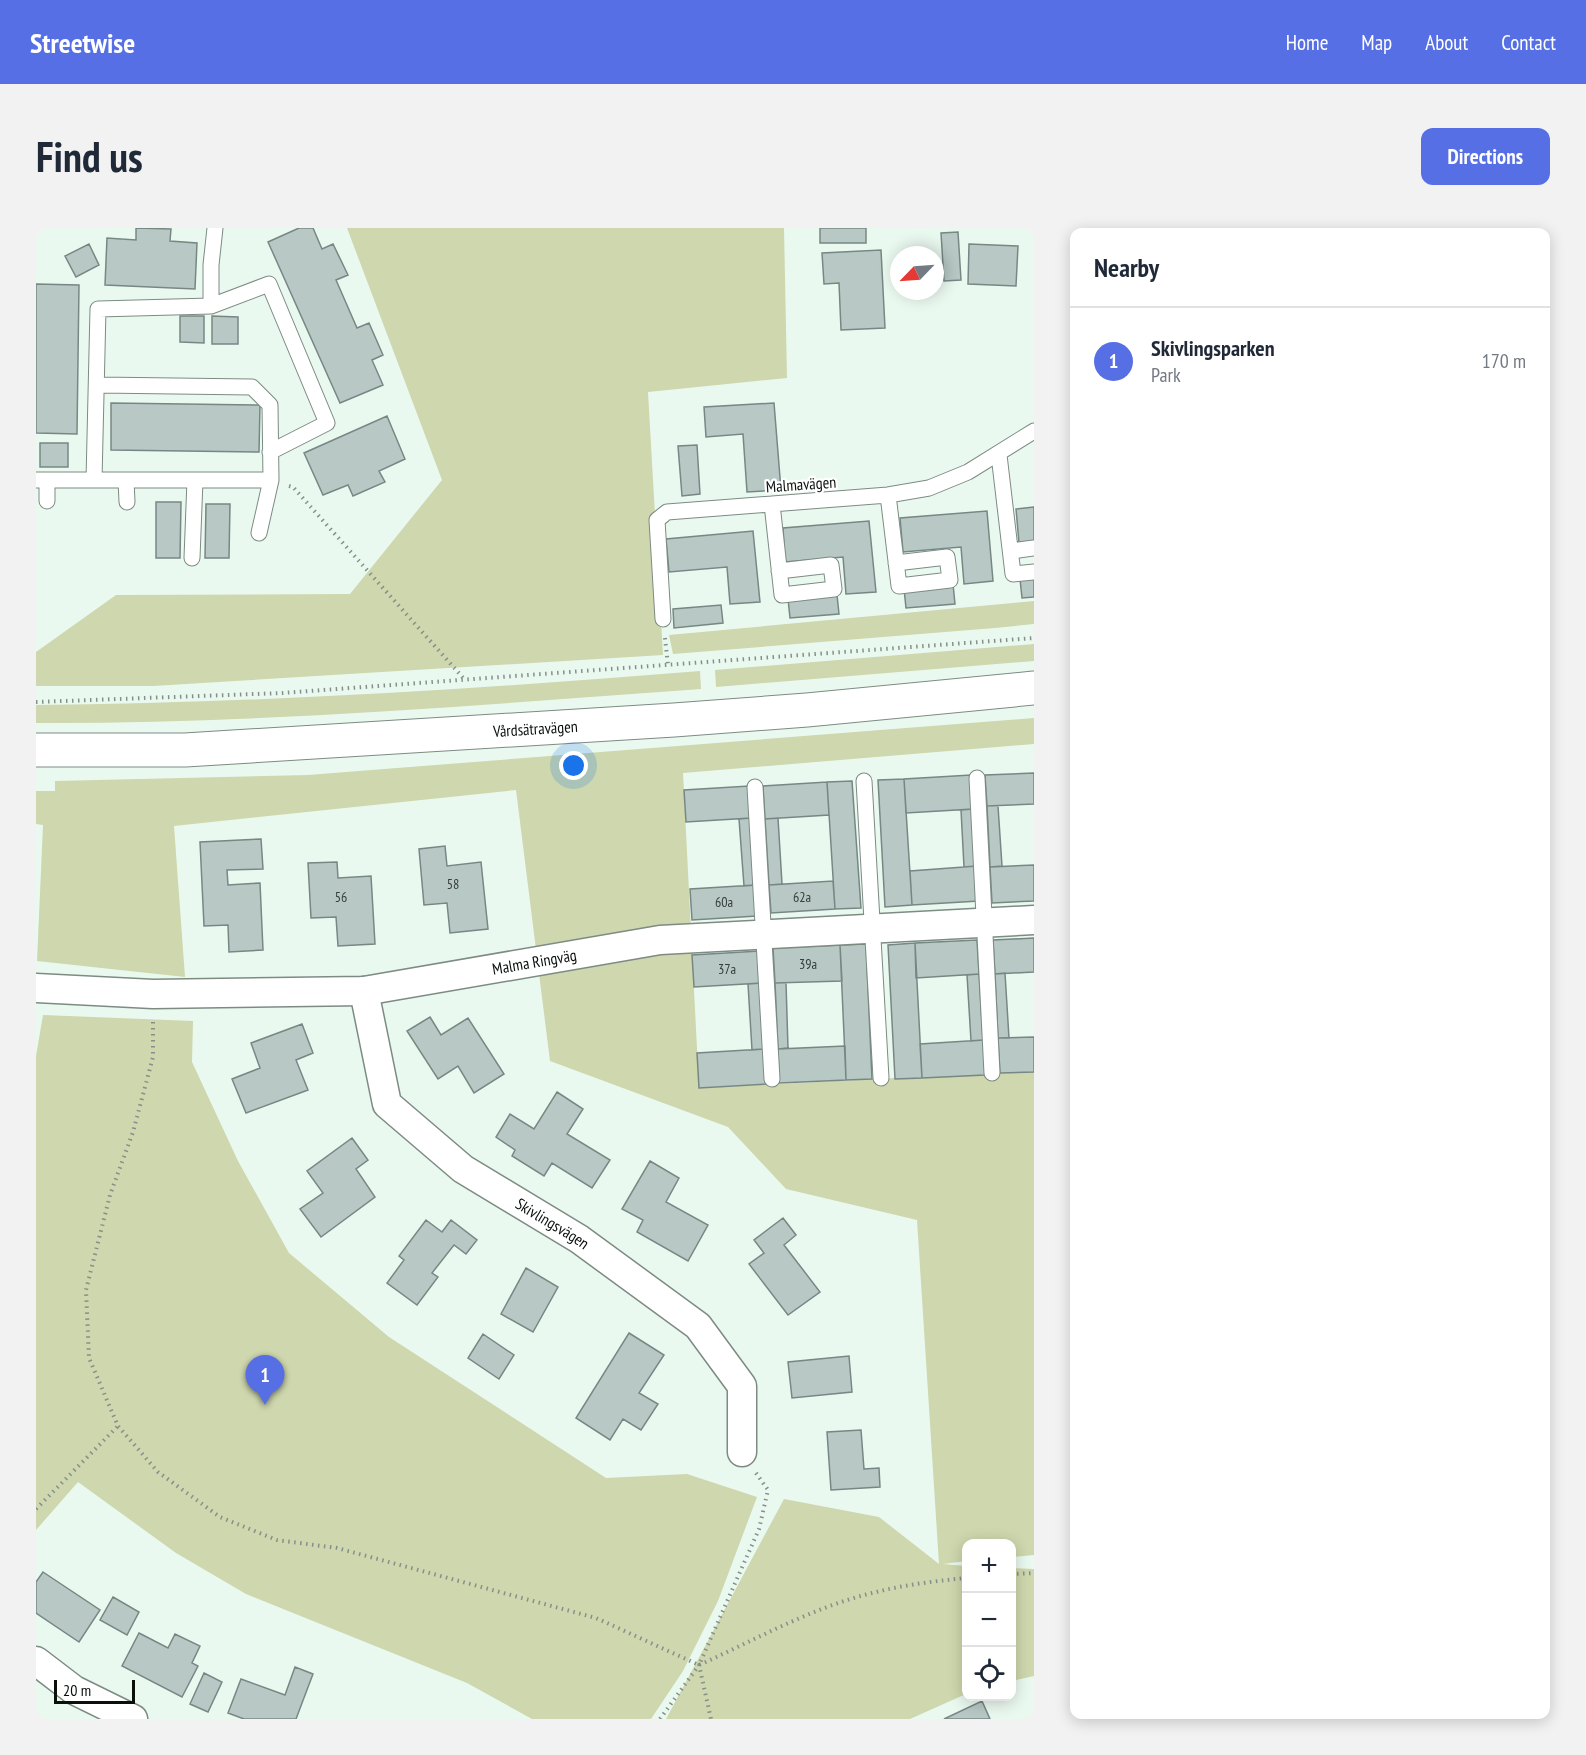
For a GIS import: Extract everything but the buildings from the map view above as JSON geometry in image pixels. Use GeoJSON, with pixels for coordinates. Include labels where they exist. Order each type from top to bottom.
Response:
{"type":"FeatureCollection","features":[{"type":"Feature","properties":{"kind":"main road","name":"Vårdsätravägen"},"geometry":{"type":"LineString","coordinates":[[36,750],[185,750],[543,728],[807,710],[1034,688]]}},
{"type":"Feature","properties":{"kind":"street","name":"Malma Ringväg"},"geometry":{"type":"LineString","coordinates":[[36,988],[153,994],[364,991],[660,940],[1034,920]]}},
{"type":"Feature","properties":{"kind":"street","name":"Skivlingsvägen"},"geometry":{"type":"LineString","coordinates":[[364,991],[387,1104],[463,1169],[579,1239],[698,1326],[742,1386],[742,1452]]}},
{"type":"Feature","properties":{"kind":"street"},"geometry":{"type":"LineString","coordinates":[[36,1661],[74,1690],[134,1719]]}},
{"type":"Feature","properties":{"kind":"lane"},"geometry":{"type":"LineString","coordinates":[[211,306],[211,265],[215,228]]}},
{"type":"Feature","properties":{"kind":"lane"},"geometry":{"type":"LineString","coordinates":[[94,480],[98,309],[211,306],[269,284],[327,423],[270,452]]}},
{"type":"Feature","properties":{"kind":"lane"},"geometry":{"type":"LineString","coordinates":[[98,385],[252,387],[270,405],[271,480],[259,533]]}},
{"type":"Feature","properties":{"kind":"lane","name":"Malmavägen"},"geometry":{"type":"LineString","coordinates":[[663,619],[657,520],[667,512],[888,495],[929,488],[968,472],[999,455],[1034,431]]}},
{"type":"Feature","properties":{"kind":"lane"},"geometry":{"type":"LineString","coordinates":[[999,455],[1014,574],[1034,572]]}},
{"type":"Feature","properties":{"kind":"lane"},"geometry":{"type":"LineString","coordinates":[[47,501],[41,480],[271,480]]}},
{"type":"Feature","properties":{"kind":"lane"},"geometry":{"type":"LineString","coordinates":[[126,480],[127,502]]}},
{"type":"Feature","properties":{"kind":"lane"},"geometry":{"type":"LineString","coordinates":[[192,558],[195,480]]}},
{"type":"Feature","properties":{"kind":"lane"},"geometry":{"type":"LineString","coordinates":[[888,495],[896,563]]}},
{"type":"Feature","properties":{"kind":"lane"},"geometry":{"type":"LineString","coordinates":[[772,504],[779,571]]}},
{"type":"Feature","properties":{"kind":"lane"},"geometry":{"type":"LineString","coordinates":[[1011,551],[1034,548]]}},
{"type":"Feature","properties":{"kind":"lane"},"geometry":{"type":"LineString","coordinates":[[977,778],[992,1073]]}},
{"type":"Feature","properties":{"kind":"lane"},"geometry":{"type":"LineString","coordinates":[[864,781],[881,1078]]}},
{"type":"Feature","properties":{"kind":"lane"},"geometry":{"type":"LineString","coordinates":[[755,787],[765,933],[771,1079]]}},
{"type":"Feature","properties":{"kind":"path"},"geometry":{"type":"LineString","coordinates":[[271,480],[293,487],[465,681]]}},
{"type":"Feature","properties":{"kind":"path"},"geometry":{"type":"LineString","coordinates":[[663,619],[668,665]]}},
{"type":"Feature","properties":{"kind":"path"},"geometry":{"type":"LineString","coordinates":[[36,702],[282,693],[1034,638]]}},
{"type":"Feature","properties":{"kind":"path"},"geometry":{"type":"LineString","coordinates":[[153,994],[153,1057],[133,1132],[110,1195],[86,1290],[89,1358],[118,1426],[158,1472],[220,1517],[278,1540],[337,1548],[596,1618],[699,1665],[820,1610],[861,1596],[932,1581],[962,1578]]}},
{"type":"Feature","properties":{"kind":"path"},"geometry":{"type":"LineString","coordinates":[[36,1509],[118,1426]]}},
{"type":"Feature","properties":{"kind":"path"},"geometry":{"type":"LineString","coordinates":[[660,1719],[699,1665],[759,1529],[768,1490],[742,1452]]}},
{"type":"Feature","properties":{"kind":"path"},"geometry":{"type":"LineString","coordinates":[[1016,1574],[1034,1573]]}},
{"type":"Feature","properties":{"kind":"path"},"geometry":{"type":"LineString","coordinates":[[699,1665],[711,1719]]}},
{"type":"Feature","properties":{"kind":"green space"},"geometry":{"type":"Polygon","coordinates":[[[347,228],[784,228],[787,378],[648,392],[663,655],[153,686],[36,686],[36,652],[116,595],[350,594],[442,480],[347,228]]]}},
{"type":"Feature","properties":{"kind":"green space"},"geometry":{"type":"Polygon","coordinates":[[[1034,601],[1034,624],[995,628],[673,654],[669,635],[1034,601]]]}},
{"type":"Feature","properties":{"kind":"green space"},"geometry":{"type":"Polygon","coordinates":[[[1034,644],[1034,661],[716,687],[715,670],[1034,644]]]}},
{"type":"Feature","properties":{"kind":"green space"},"geometry":{"type":"Polygon","coordinates":[[[700,671],[701,689],[285,717],[36,723],[36,705],[368,694],[700,671]]]}},
{"type":"Feature","properties":{"kind":"green space"},"geometry":{"type":"Polygon","coordinates":[[[1034,718],[1034,744],[683,773],[699,1088],[1034,1071],[1034,1555],[1016,1557],[1016,1539],[962,1539],[962,1562],[943,1564],[962,1566],[962,1696],[910,1719],[666,1719],[784,1499],[879,1517],[939,1564],[917,1220],[786,1189],[728,1127],[550,1061],[516,790],[174,826],[185,977],[37,961],[43,825],[36,824],[36,791],[55,791],[55,781],[308,775],[1034,718]]]}},
{"type":"Feature","properties":{"kind":"green space"},"geometry":{"type":"Polygon","coordinates":[[[43,1015],[193,1021],[192,1062],[238,1161],[289,1253],[389,1337],[606,1478],[687,1474],[757,1497],[718,1601],[683,1671],[651,1719],[532,1719],[467,1683],[246,1594],[176,1553],[78,1482],[36,1530],[36,1056],[43,1015]]]}},
{"type":"Feature","properties":{"kind":"green space"},"geometry":{"type":"Polygon","coordinates":[[[1016,1568],[1034,1569],[1034,1676],[1016,1680],[1016,1568]]]}},
{"type":"Feature","properties":{"kind":"place","name":"Skivlingsparken"},"geometry":{"type":"Point","coordinates":[265,1405]}}]}
